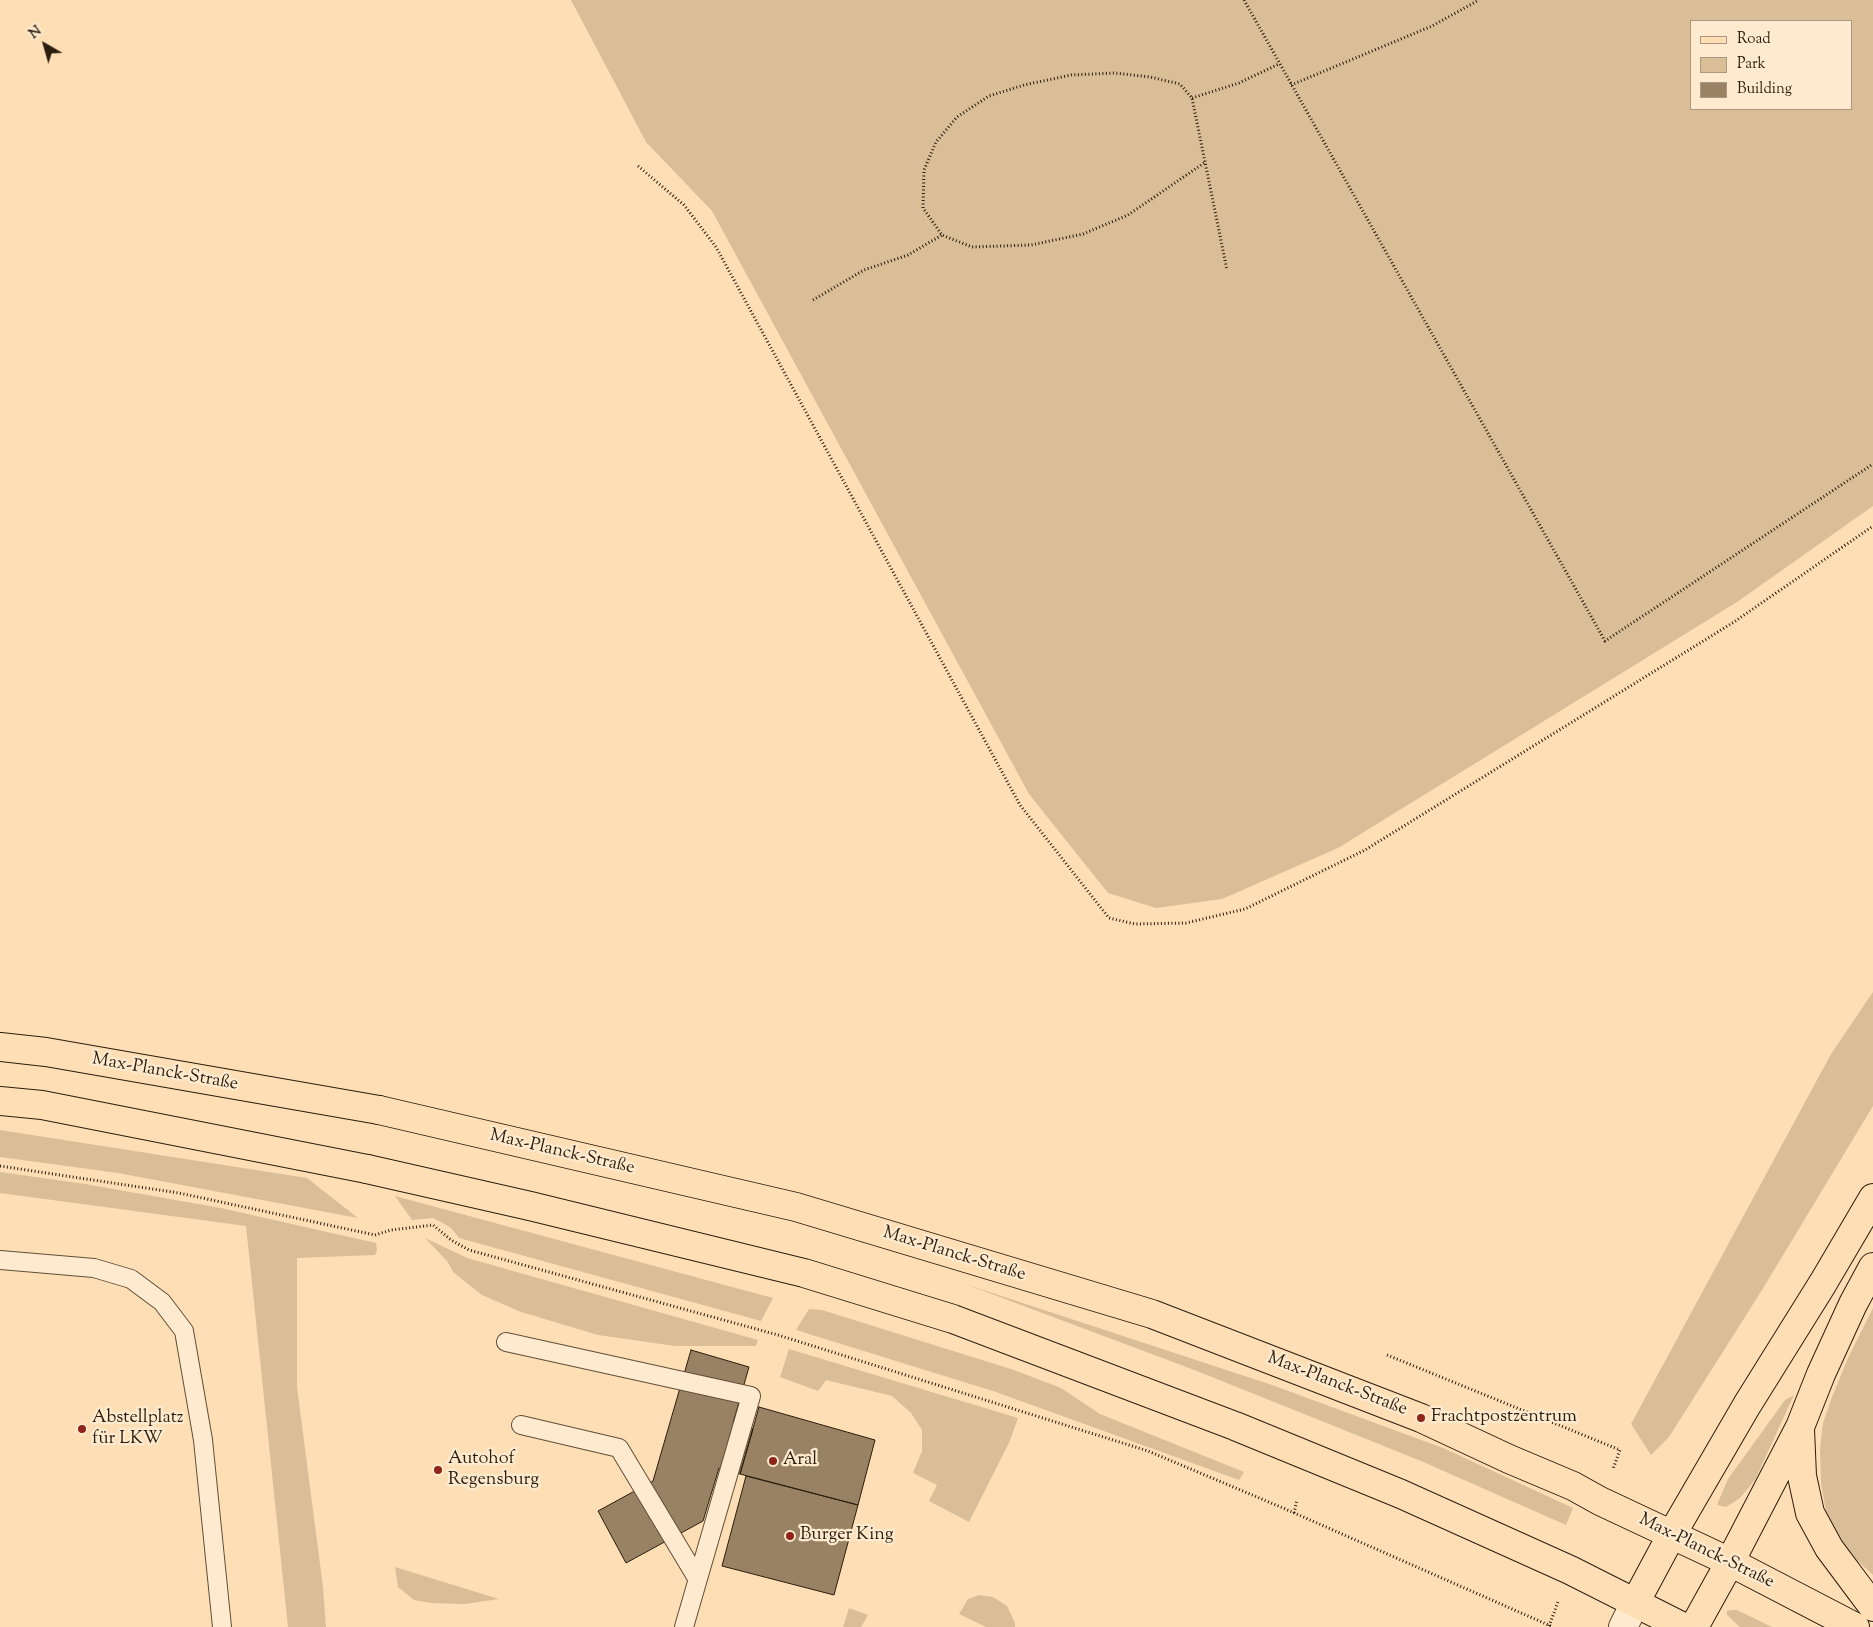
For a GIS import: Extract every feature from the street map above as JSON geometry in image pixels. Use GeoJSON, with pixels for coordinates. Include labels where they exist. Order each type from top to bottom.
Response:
{"type":"FeatureCollection","features":[{"type":"Feature","properties":{"kind":"main road","name":"Max-Planck-Straße"},"geometry":{"type":"LineString","coordinates":[[0,1047],[56,1054],[379,1110],[796,1207],[1152,1314],[1421,1418],[1573,1486],[1730,1562],[1855,1627]]}},
{"type":"Feature","properties":{"kind":"main road"},"geometry":{"type":"LineString","coordinates":[[0,1101],[42,1105],[367,1168],[804,1273],[953,1319],[1226,1423],[1401,1494],[1570,1570],[1683,1627]]}},
{"type":"Feature","properties":{"kind":"main road"},"geometry":{"type":"LineString","coordinates":[[1635,1603],[1672,1534],[1747,1405],[1873,1198]]}},
{"type":"Feature","properties":{"kind":"main road"},"geometry":{"type":"LineString","coordinates":[[1694,1627],[1800,1428],[1821,1374],[1849,1312],[1873,1267]]}},
{"type":"Feature","properties":{"kind":"main road"},"geometry":{"type":"LineString","coordinates":[[1800,1428],[1802,1476],[1810,1512],[1829,1548],[1873,1607]]}},
{"type":"Feature","properties":{"kind":"street"},"geometry":{"type":"LineString","coordinates":[[1623,1627],[1635,1603]]}},
{"type":"Feature","properties":{"kind":"lane"},"geometry":{"type":"LineString","coordinates":[[0,1260],[94,1268],[131,1279],[162,1302],[184,1331],[203,1440],[222,1627]]}},
{"type":"Feature","properties":{"kind":"lane"},"geometry":{"type":"LineString","coordinates":[[506,1342],[751,1396],[684,1627]]}},
{"type":"Feature","properties":{"kind":"lane"},"geometry":{"type":"LineString","coordinates":[[521,1425],[619,1448],[698,1578]]}},
{"type":"Feature","properties":{"kind":"path"},"geometry":{"type":"LineString","coordinates":[[1244,0],[1604,641],[1873,464]]}},
{"type":"Feature","properties":{"kind":"path"},"geometry":{"type":"LineString","coordinates":[[1291,86],[1432,26],[1479,0]]}},
{"type":"Feature","properties":{"kind":"path"},"geometry":{"type":"LineString","coordinates":[[1192,98],[1239,83],[1279,64]]}},
{"type":"Feature","properties":{"kind":"path"},"geometry":{"type":"LineString","coordinates":[[1204,163],[1128,215],[1083,234],[1031,245],[972,247],[942,235],[923,208],[924,170],[936,142],[957,117],[988,96],[1024,85],[1071,75],[1114,72],[1150,77],[1180,84],[1192,98],[1227,270]]}},
{"type":"Feature","properties":{"kind":"path"},"geometry":{"type":"LineString","coordinates":[[638,166],[684,205],[716,248],[1020,805],[1109,918],[1135,924],[1186,923],[1245,909],[1365,850],[1734,622],[1873,526]]}},
{"type":"Feature","properties":{"kind":"path"},"geometry":{"type":"LineString","coordinates":[[813,300],[864,270],[908,255],[942,235]]}},
{"type":"Feature","properties":{"kind":"path"},"geometry":{"type":"LineString","coordinates":[[0,1166],[179,1193],[375,1235],[391,1230],[433,1225],[450,1240],[470,1250],[778,1335],[1148,1451],[1294,1512],[1553,1627]]}},
{"type":"Feature","properties":{"kind":"path"},"geometry":{"type":"LineString","coordinates":[[1437,1382],[1438,1376]]}},
{"type":"Feature","properties":{"kind":"path"},"geometry":{"type":"LineString","coordinates":[[1294,1512],[1298,1500]]}},
{"type":"Feature","properties":{"kind":"green space"},"geometry":{"type":"Polygon","coordinates":[[[571,0],[1873,0],[1873,506],[1737,602],[1338,848],[1222,899],[1156,908],[1108,893],[1029,794],[712,211],[646,142],[571,0]]]}},
{"type":"Feature","properties":{"kind":"green space"},"geometry":{"type":"Polygon","coordinates":[[[1873,992],[1873,1106],[1762,1290],[1669,1437],[1651,1455],[1631,1424],[1831,1054],[1873,992]]]}},
{"type":"Feature","properties":{"kind":"green space"},"geometry":{"type":"Polygon","coordinates":[[[0,1130],[307,1178],[358,1218],[118,1173],[0,1157],[0,1130]]]}},
{"type":"Feature","properties":{"kind":"green space"},"geometry":{"type":"Polygon","coordinates":[[[0,1172],[85,1184],[221,1208],[376,1243],[377,1250],[375,1255],[297,1258],[297,1387],[323,1587],[326,1627],[288,1627],[246,1226],[0,1193],[0,1172]]]}},
{"type":"Feature","properties":{"kind":"green space"},"geometry":{"type":"Polygon","coordinates":[[[395,1196],[773,1298],[761,1321],[459,1238],[451,1228],[433,1218],[412,1220],[395,1196]]]}},
{"type":"Feature","properties":{"kind":"green space"},"geometry":{"type":"Polygon","coordinates":[[[425,1238],[467,1258],[758,1340],[756,1346],[675,1346],[598,1335],[521,1312],[482,1295],[454,1273],[447,1261],[425,1238]]]}},
{"type":"Feature","properties":{"kind":"green space"},"geometry":{"type":"Polygon","coordinates":[[[965,1284],[1272,1385],[1443,1448],[1573,1508],[1566,1525],[1421,1461],[1197,1371],[965,1284]]]}},
{"type":"Feature","properties":{"kind":"green space"},"geometry":{"type":"Polygon","coordinates":[[[1873,1308],[1873,1575],[1851,1555],[1836,1535],[1826,1512],[1821,1483],[1820,1449],[1823,1423],[1832,1397],[1848,1358],[1873,1308]]]}},
{"type":"Feature","properties":{"kind":"green space"},"geometry":{"type":"Polygon","coordinates":[[[809,1309],[822,1310],[1014,1370],[1061,1388],[1100,1414],[1244,1472],[1239,1480],[996,1392],[796,1330],[809,1309]]]}},
{"type":"Feature","properties":{"kind":"green space"},"geometry":{"type":"Polygon","coordinates":[[[789,1349],[1018,1418],[1009,1443],[969,1522],[929,1501],[937,1485],[913,1473],[922,1451],[922,1430],[911,1413],[892,1396],[826,1380],[818,1391],[780,1377],[789,1349]]]}},
{"type":"Feature","properties":{"kind":"green space"},"geometry":{"type":"Polygon","coordinates":[[[1794,1395],[1755,1480],[1740,1498],[1726,1507],[1717,1505],[1728,1479],[1785,1400],[1794,1395]]]}},
{"type":"Feature","properties":{"kind":"green space"},"geometry":{"type":"Polygon","coordinates":[[[395,1567],[499,1599],[465,1604],[431,1603],[414,1600],[398,1587],[395,1567]]]}},
{"type":"Feature","properties":{"kind":"green space"},"geometry":{"type":"Polygon","coordinates":[[[979,1595],[993,1597],[1007,1606],[1015,1627],[986,1627],[959,1614],[968,1599],[979,1595]]]}},
{"type":"Feature","properties":{"kind":"green space"},"geometry":{"type":"Polygon","coordinates":[[[849,1608],[868,1615],[861,1627],[843,1627],[849,1608]]]}},
{"type":"Feature","properties":{"kind":"green space"},"geometry":{"type":"Polygon","coordinates":[[[1737,1610],[1772,1627],[1740,1627],[1727,1615],[1727,1611],[1737,1610]]]}},
{"type":"Feature","properties":{"kind":"building"},"geometry":{"type":"Polygon","coordinates":[[[691,1350],[749,1367],[733,1423],[753,1429],[740,1474],[719,1468],[703,1521],[626,1563],[598,1511],[653,1481],[691,1350]]]}},
{"type":"Feature","properties":{"kind":"building"},"geometry":{"type":"Polygon","coordinates":[[[759,1407],[875,1440],[858,1505],[740,1474],[759,1407]]]}},
{"type":"Feature","properties":{"kind":"building","name":"Burger King"},"geometry":{"type":"Polygon","coordinates":[[[746,1476],[858,1505],[834,1595],[722,1566],[746,1476]]]}},
{"type":"Feature","properties":{"kind":"place","name":"Frachtpostzentrum"},"geometry":{"type":"Point","coordinates":[1421,1418]}},
{"type":"Feature","properties":{"kind":"place","name":"Abstellplatz für LKW"},"geometry":{"type":"Point","coordinates":[82,1429]}},
{"type":"Feature","properties":{"kind":"place","name":"Aral"},"geometry":{"type":"Point","coordinates":[773,1461]}},
{"type":"Feature","properties":{"kind":"place","name":"Autohof Regensburg"},"geometry":{"type":"Point","coordinates":[438,1470]}},
{"type":"Feature","properties":{"kind":"place","name":"Burger King"},"geometry":{"type":"Point","coordinates":[790,1536]}}]}
